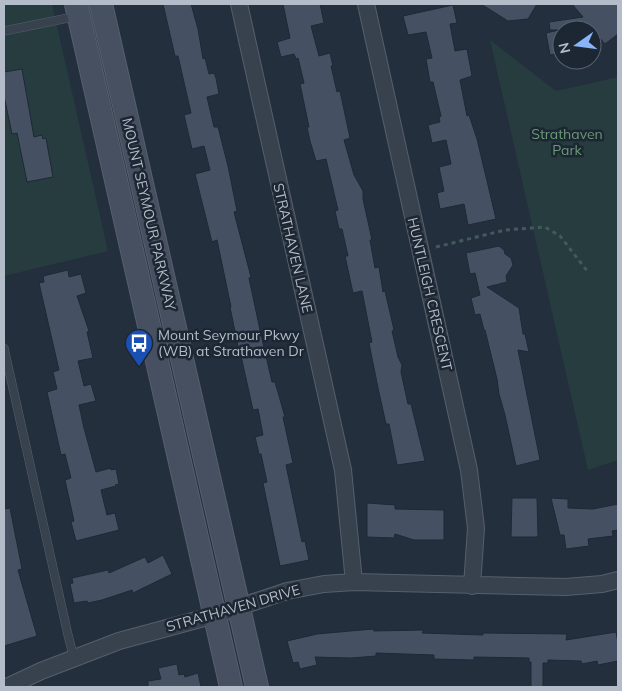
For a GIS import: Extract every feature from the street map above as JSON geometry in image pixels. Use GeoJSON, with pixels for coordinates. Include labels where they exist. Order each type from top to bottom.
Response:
{"type":"FeatureCollection","features":[{"type":"Feature","properties":{"kind":"main road","name":"MOUNT SEYMOUR PARKWAY"},"geometry":{"type":"LineString","coordinates":[[90,10],[257,687]]}},
{"type":"Feature","properties":{"kind":"main road","name":"MOUNT SEYMOUR PARKWAY"},"geometry":{"type":"LineString","coordinates":[[90,10],[231,687]]}},
{"type":"Feature","properties":{"kind":"street","name":"STRATHAVEN LANE"},"geometry":{"type":"LineString","coordinates":[[238,4],[343,470],[354,582]]}},
{"type":"Feature","properties":{"kind":"street","name":"HUNTLEIGH CRESCENT"},"geometry":{"type":"LineString","coordinates":[[366,4],[470,470],[476,528],[472,586]]}},
{"type":"Feature","properties":{"kind":"street","name":"STRATHAVEN DRIVE"},"geometry":{"type":"LineString","coordinates":[[8,687],[74,658],[119,641],[215,615],[287,590],[324,584],[354,582],[566,587],[602,584],[618,580]]}},
{"type":"Feature","properties":{"kind":"lane"},"geometry":{"type":"LineString","coordinates":[[4,31],[90,10]]}},
{"type":"Feature","properties":{"kind":"lane"},"geometry":{"type":"LineString","coordinates":[[4,348],[74,658]]}},
{"type":"Feature","properties":{"kind":"path"},"geometry":{"type":"LineString","coordinates":[[421,250],[505,230],[545,226],[560,236],[588,272]]}},
{"type":"Feature","properties":{"kind":"green space"},"geometry":{"type":"Polygon","coordinates":[[[4,4],[52,4],[108,251],[4,276],[4,4]]]}},
{"type":"Feature","properties":{"kind":"green space","name":"Strathaven Park"},"geometry":{"type":"Polygon","coordinates":[[[490,40],[556,91],[618,77],[618,460],[588,470],[490,40]]]}},
{"type":"Feature","properties":{"kind":"building"},"geometry":{"type":"Polygon","coordinates":[[[163,4],[191,4],[198,29],[203,59],[205,58],[209,74],[214,73],[216,78],[219,94],[207,97],[214,127],[218,127],[228,166],[237,211],[234,212],[251,277],[249,278],[272,382],[275,382],[285,417],[283,417],[293,463],[286,465],[302,542],[305,541],[309,560],[280,566],[263,483],[267,482],[255,437],[263,435],[258,409],[253,410],[240,356],[217,240],[212,242],[195,174],[210,170],[204,146],[192,149],[184,115],[191,113],[178,56],[175,56],[163,4]]]}},
{"type":"Feature","properties":{"kind":"building"},"geometry":{"type":"Polygon","coordinates":[[[283,4],[320,4],[324,23],[311,26],[319,56],[330,53],[337,92],[340,91],[350,138],[344,140],[354,175],[363,191],[375,268],[379,267],[383,292],[385,291],[394,330],[392,331],[398,357],[402,365],[401,372],[408,404],[411,404],[425,461],[397,465],[389,424],[386,424],[378,388],[369,343],[372,342],[362,291],[353,293],[345,256],[348,256],[342,229],[339,229],[335,211],[338,210],[326,159],[316,161],[310,141],[300,84],[304,83],[298,58],[296,59],[294,54],[281,57],[277,42],[290,38],[283,4]]]}},
{"type":"Feature","properties":{"kind":"building"},"geometry":{"type":"Polygon","coordinates":[[[481,4],[537,4],[528,19],[508,21],[481,4]]]}},
{"type":"Feature","properties":{"kind":"building"},"geometry":{"type":"Polygon","coordinates":[[[572,4],[618,4],[618,34],[605,44],[602,40],[602,20],[563,20],[583,17],[572,4]]]}},
{"type":"Feature","properties":{"kind":"building"},"geometry":{"type":"Polygon","coordinates":[[[453,5],[457,23],[450,24],[455,51],[467,49],[472,76],[460,80],[467,116],[469,115],[477,139],[496,219],[468,225],[464,204],[440,209],[437,193],[444,191],[439,167],[451,164],[446,140],[432,143],[428,125],[440,122],[439,117],[441,116],[433,82],[430,82],[426,59],[432,58],[426,32],[408,35],[403,16],[453,5]]]}},
{"type":"Feature","properties":{"kind":"building"},"geometry":{"type":"Polygon","coordinates":[[[549,22],[552,22],[552,30],[550,30],[549,22]]]}},
{"type":"Feature","properties":{"kind":"building"},"geometry":{"type":"Polygon","coordinates":[[[552,32],[552,55],[550,55],[546,33],[552,32]]]}},
{"type":"Feature","properties":{"kind":"building"},"geometry":{"type":"Polygon","coordinates":[[[22,69],[34,137],[42,135],[43,139],[46,138],[53,177],[27,182],[17,133],[12,134],[4,96],[4,72],[22,69]]]}},
{"type":"Feature","properties":{"kind":"building"},"geometry":{"type":"Polygon","coordinates":[[[499,246],[511,258],[513,265],[506,276],[507,282],[487,287],[519,308],[523,334],[525,334],[529,352],[518,350],[540,460],[516,466],[485,330],[480,314],[475,315],[471,298],[480,295],[475,273],[470,274],[466,253],[499,246]]]}},
{"type":"Feature","properties":{"kind":"building"},"geometry":{"type":"Polygon","coordinates":[[[68,270],[69,277],[81,274],[86,293],[77,296],[89,331],[87,332],[93,358],[78,361],[84,386],[91,384],[96,401],[79,405],[84,428],[96,472],[111,468],[111,470],[116,469],[119,484],[101,490],[107,515],[115,513],[119,530],[76,541],[71,522],[74,521],[65,480],[71,478],[65,454],[61,455],[47,392],[57,389],[53,372],[59,370],[39,283],[44,282],[43,276],[68,270]]]}},
{"type":"Feature","properties":{"kind":"building"},"geometry":{"type":"Polygon","coordinates":[[[512,498],[537,498],[538,537],[511,537],[512,498]]]}},
{"type":"Feature","properties":{"kind":"building"},"geometry":{"type":"Polygon","coordinates":[[[551,498],[568,499],[568,508],[593,509],[618,504],[618,530],[612,531],[613,536],[588,539],[589,546],[566,549],[564,535],[560,535],[551,498]]]}},
{"type":"Feature","properties":{"kind":"building"},"geometry":{"type":"Polygon","coordinates":[[[367,503],[395,505],[395,509],[444,510],[444,540],[414,540],[395,534],[394,538],[367,537],[367,503]]]}},
{"type":"Feature","properties":{"kind":"building"},"geometry":{"type":"Polygon","coordinates":[[[10,508],[22,569],[18,570],[37,636],[4,646],[4,509],[10,508]]]}},
{"type":"Feature","properties":{"kind":"building"},"geometry":{"type":"Polygon","coordinates":[[[163,555],[172,574],[133,593],[132,590],[102,600],[74,603],[70,584],[73,583],[72,578],[108,570],[109,573],[145,557],[148,563],[163,555]]]}},
{"type":"Feature","properties":{"kind":"building"},"geometry":{"type":"Polygon","coordinates":[[[373,629],[374,631],[424,630],[422,633],[483,635],[483,633],[567,634],[566,640],[616,632],[618,661],[598,665],[597,661],[582,664],[581,661],[548,660],[548,663],[543,663],[543,687],[531,687],[531,662],[529,662],[529,658],[474,657],[474,660],[434,659],[434,655],[376,653],[376,656],[351,658],[315,657],[317,665],[300,669],[298,662],[293,663],[287,641],[317,634],[373,629]]]}},
{"type":"Feature","properties":{"kind":"building"},"geometry":{"type":"Polygon","coordinates":[[[177,664],[179,675],[184,674],[185,677],[198,673],[201,687],[148,687],[148,681],[161,679],[158,668],[177,664]]]}},
{"type":"Feature","properties":{"kind":"place","name":"Mount Seymour Pkwy (WB) at Strathaven Dr"},"geometry":{"type":"Point","coordinates":[139,367]}}]}
